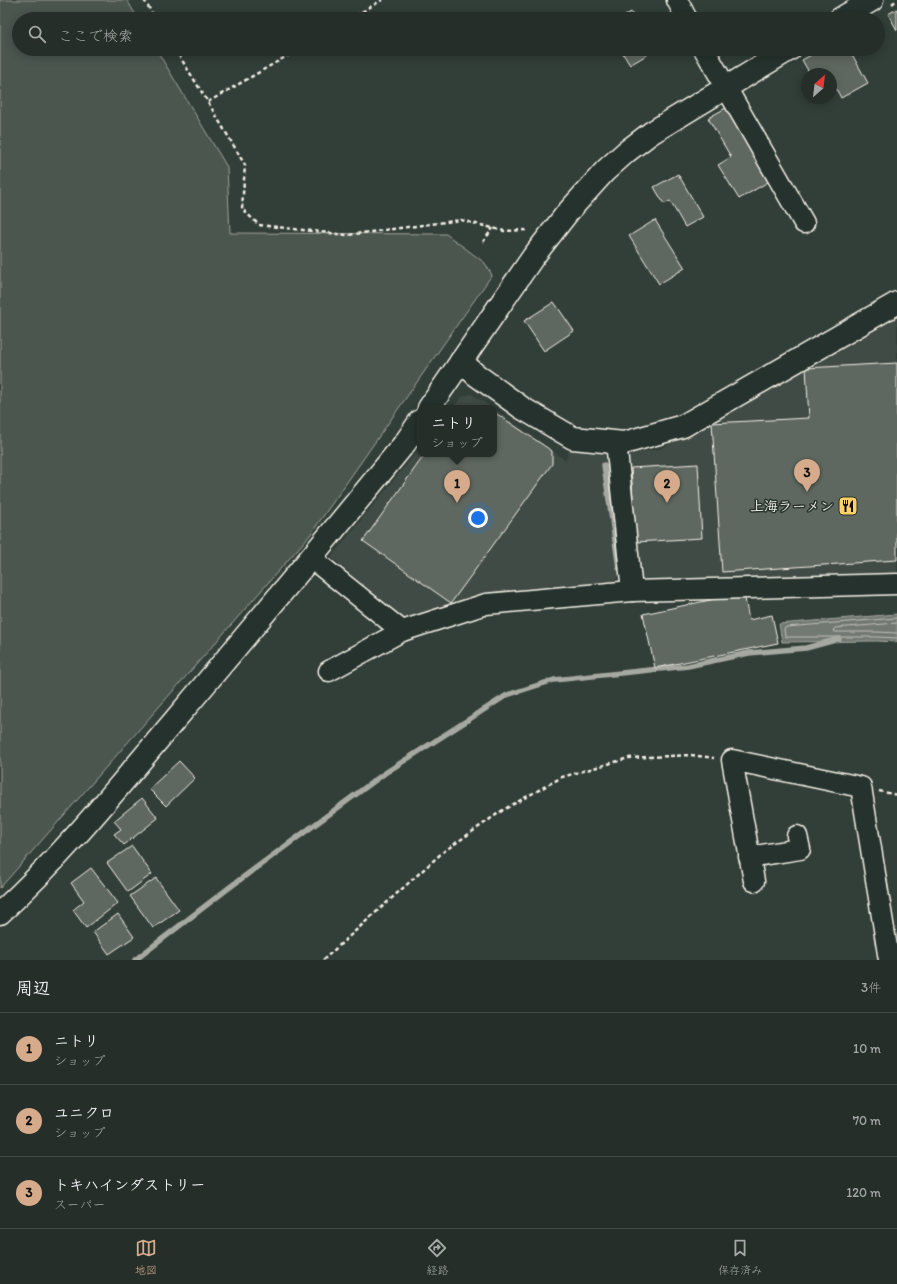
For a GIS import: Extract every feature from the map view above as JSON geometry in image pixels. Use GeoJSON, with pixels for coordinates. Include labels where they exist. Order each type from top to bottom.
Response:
{"type":"FeatureCollection","features":[{"type":"Feature","properties":{"kind":"street"},"geometry":{"type":"LineString","coordinates":[[677,0],[683,12]]}},
{"type":"Feature","properties":{"kind":"street"},"geometry":{"type":"LineString","coordinates":[[852,12],[872,0]]}},
{"type":"Feature","properties":{"kind":"street"},"geometry":{"type":"LineString","coordinates":[[708,56],[804,222]]}},
{"type":"Feature","properties":{"kind":"street"},"geometry":{"type":"LineString","coordinates":[[431,405],[528,263],[587,189],[626,152],[651,133],[778,56]]}},
{"type":"Feature","properties":{"kind":"street"},"geometry":{"type":"LineString","coordinates":[[461,360],[475,374],[522,408],[573,438],[624,442],[683,426],[897,303]]}},
{"type":"Feature","properties":{"kind":"street"},"geometry":{"type":"LineString","coordinates":[[0,913],[51,864],[97,813],[311,558],[405,443],[417,425]]}},
{"type":"Feature","properties":{"kind":"street"},"geometry":{"type":"LineString","coordinates":[[616,442],[632,591]]}},
{"type":"Feature","properties":{"kind":"street"},"geometry":{"type":"LineString","coordinates":[[311,558],[402,631]]}},
{"type":"Feature","properties":{"kind":"street"},"geometry":{"type":"LineString","coordinates":[[329,671],[402,631],[486,604],[632,591],[897,584]]}},
{"type":"Feature","properties":{"kind":"street"},"geometry":{"type":"LineString","coordinates":[[754,881],[732,760],[861,787],[889,960]]}},
{"type":"Feature","properties":{"kind":"street"},"geometry":{"type":"LineString","coordinates":[[749,857],[800,849],[797,836]]}},
{"type":"Feature","properties":{"kind":"path"},"geometry":{"type":"LineString","coordinates":[[144,0],[152,12]]}},
{"type":"Feature","properties":{"kind":"path"},"geometry":{"type":"LineString","coordinates":[[362,12],[382,0]]}},
{"type":"Feature","properties":{"kind":"path"},"geometry":{"type":"LineString","coordinates":[[179,56],[245,165],[242,209],[259,225],[347,235],[461,220],[504,231],[553,230]]}},
{"type":"Feature","properties":{"kind":"path"},"geometry":{"type":"LineString","coordinates":[[208,102],[287,56]]}},
{"type":"Feature","properties":{"kind":"path"},"geometry":{"type":"LineString","coordinates":[[483,242],[493,228]]}},
{"type":"Feature","properties":{"kind":"path"},"geometry":{"type":"LineString","coordinates":[[322,960],[443,852],[503,810],[562,777],[629,758],[691,755],[732,760]]}},
{"type":"Feature","properties":{"kind":"shaded area"},"geometry":{"type":"Polygon","coordinates":[[[0,0],[127,0],[134,12],[12,12],[12,56],[160,56],[227,167],[230,233],[446,234],[485,263],[492,275],[310,535],[0,888],[0,0]]]}},
{"type":"Feature","properties":{"kind":"shaded area"},"geometry":{"type":"Polygon","coordinates":[[[897,311],[897,577],[637,582],[626,454],[660,449],[897,311]]]}},
{"type":"Feature","properties":{"kind":"shaded area"},"geometry":{"type":"Polygon","coordinates":[[[471,394],[488,405],[455,405],[462,397],[471,394]]]}},
{"type":"Feature","properties":{"kind":"shaded area"},"geometry":{"type":"Polygon","coordinates":[[[497,411],[566,461],[569,449],[606,454],[624,569],[611,585],[516,591],[407,622],[331,557],[417,452],[417,457],[497,457],[497,411]]]}},
{"type":"Feature","properties":{"kind":"water"},"geometry":{"type":"Polygon","coordinates":[[[897,614],[897,642],[782,642],[779,624],[897,614]]]}},
{"type":"Feature","properties":{"kind":"building"},"geometry":{"type":"Polygon","coordinates":[[[897,9],[897,30],[888,14],[897,9]]]}},
{"type":"Feature","properties":{"kind":"building"},"geometry":{"type":"Polygon","coordinates":[[[624,56],[645,56],[630,65],[624,56]]]}},
{"type":"Feature","properties":{"kind":"building"},"geometry":{"type":"Polygon","coordinates":[[[809,56],[853,56],[868,83],[841,98],[837,90],[837,68],[807,68],[802,60],[809,56]]]}},
{"type":"Feature","properties":{"kind":"building"},"geometry":{"type":"Polygon","coordinates":[[[731,105],[775,178],[739,199],[718,165],[731,157],[708,118],[731,105]]]}},
{"type":"Feature","properties":{"kind":"building"},"geometry":{"type":"Polygon","coordinates":[[[678,174],[703,217],[685,227],[670,201],[664,204],[654,187],[678,174]]]}},
{"type":"Feature","properties":{"kind":"building"},"geometry":{"type":"Polygon","coordinates":[[[655,220],[685,268],[659,284],[629,236],[655,220]]]}},
{"type":"Feature","properties":{"kind":"building"},"geometry":{"type":"Polygon","coordinates":[[[554,302],[574,331],[544,351],[524,321],[554,302]]]}},
{"type":"Feature","properties":{"kind":"building"},"geometry":{"type":"Polygon","coordinates":[[[897,363],[897,560],[722,572],[712,423],[809,418],[806,368],[897,363]]]}},
{"type":"Feature","properties":{"kind":"building"},"geometry":{"type":"Polygon","coordinates":[[[497,414],[552,451],[552,464],[451,603],[363,541],[423,457],[497,457],[497,414]]]}},
{"type":"Feature","properties":{"kind":"building"},"geometry":{"type":"Polygon","coordinates":[[[698,464],[702,538],[636,542],[631,468],[698,464]]]}},
{"type":"Feature","properties":{"kind":"building"},"geometry":{"type":"Polygon","coordinates":[[[744,593],[749,620],[772,615],[778,643],[655,668],[643,614],[744,593]]]}},
{"type":"Feature","properties":{"kind":"building"},"geometry":{"type":"Polygon","coordinates":[[[179,761],[195,778],[166,806],[149,789],[179,761]]]}},
{"type":"Feature","properties":{"kind":"building"},"geometry":{"type":"Polygon","coordinates":[[[142,798],[158,818],[124,845],[114,834],[121,829],[114,821],[142,798]]]}},
{"type":"Feature","properties":{"kind":"building"},"geometry":{"type":"Polygon","coordinates":[[[132,846],[152,874],[128,892],[107,863],[132,846]]]}},
{"type":"Feature","properties":{"kind":"building"},"geometry":{"type":"Polygon","coordinates":[[[91,868],[118,903],[86,928],[73,910],[84,901],[71,883],[91,868]]]}},
{"type":"Feature","properties":{"kind":"building"},"geometry":{"type":"Polygon","coordinates":[[[156,878],[179,910],[153,928],[130,896],[156,878]]]}},
{"type":"Feature","properties":{"kind":"building"},"geometry":{"type":"Polygon","coordinates":[[[118,914],[134,937],[109,954],[93,932],[118,914]]]}},
{"type":"Feature","properties":{"kind":"waterway"},"geometry":{"type":"LineString","coordinates":[[604,465],[619,568]]}},
{"type":"Feature","properties":{"kind":"waterway"},"geometry":{"type":"LineString","coordinates":[[135,960],[230,887],[385,773],[507,695],[554,680],[688,666],[749,653],[806,648],[839,639]]}},
{"type":"Feature","properties":{"kind":"place","name":"トキハインダストリー"},"geometry":{"type":"Point","coordinates":[807,492]}},
{"type":"Feature","properties":{"kind":"place","name":"ニトリ"},"geometry":{"type":"Point","coordinates":[457,503]}},
{"type":"Feature","properties":{"kind":"place","name":"ユニクロ"},"geometry":{"type":"Point","coordinates":[667,503]}},
{"type":"Feature","properties":{"kind":"place","name":"上海ラーメン"},"geometry":{"type":"Point","coordinates":[848,506]}}]}
